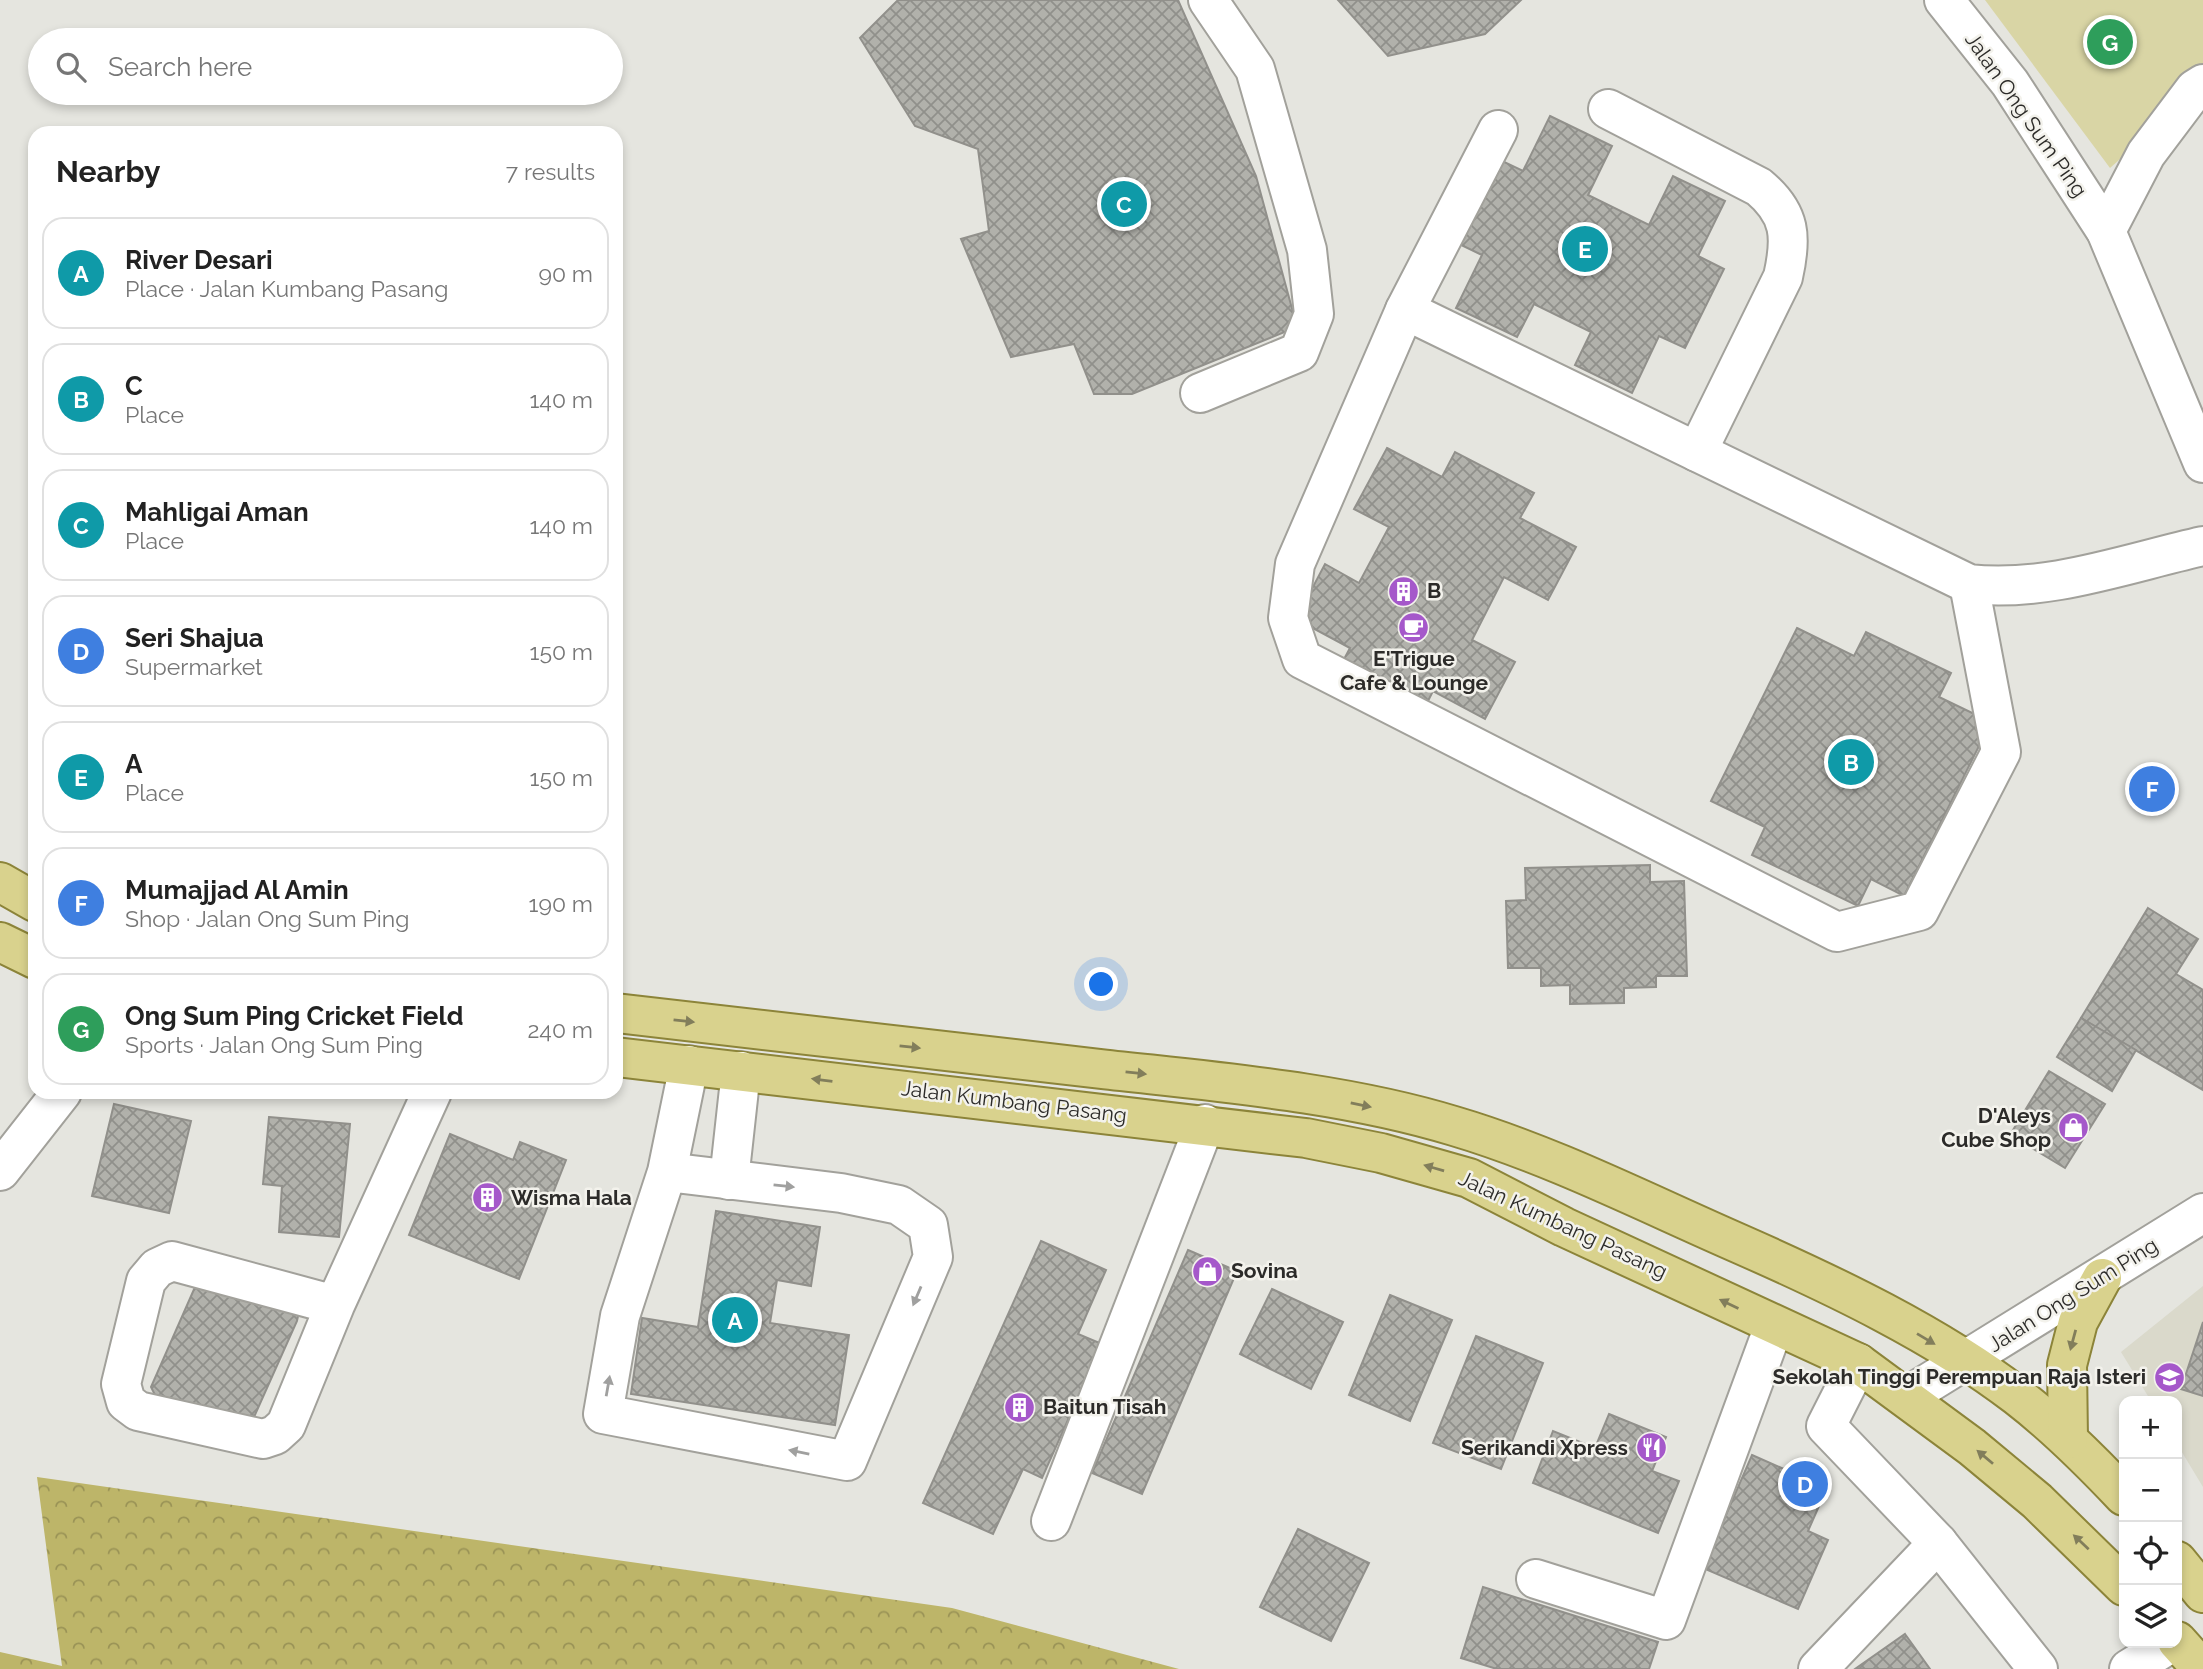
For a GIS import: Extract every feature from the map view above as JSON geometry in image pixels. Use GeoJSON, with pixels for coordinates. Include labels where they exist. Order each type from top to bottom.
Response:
{"type":"FeatureCollection","features":[{"type":"Feature","properties":{"kind":"main road"},"geometry":{"type":"LineString","coordinates":[[0,882],[28,898]]}},
{"type":"Feature","properties":{"kind":"main road"},"geometry":{"type":"LineString","coordinates":[[0,942],[28,956]]}},
{"type":"Feature","properties":{"kind":"main road","name":"Jalan Kumbang Pasang"},"geometry":{"type":"LineString","coordinates":[[623,1014],[1190,1079],[1334,1099],[1452,1125],[1535,1155],[1781,1262],[1888,1316],[2015,1395],[2068,1439],[2119,1491]]}},
{"type":"Feature","properties":{"kind":"main road","name":"Jalan Kumbang Pasang"},"geometry":{"type":"LineString","coordinates":[[623,1059],[1205,1124],[1306,1138],[1381,1153],[1469,1178],[1564,1227],[1858,1363],[1972,1447],[2037,1501],[2123,1585]]}},
{"type":"Feature","properties":{"kind":"main road"},"geometry":{"type":"LineString","coordinates":[[2068,1439],[2067,1365],[2078,1322],[2102,1278]]}},
{"type":"Feature","properties":{"kind":"main road"},"geometry":{"type":"LineString","coordinates":[[2182,1567],[2203,1593]]}},
{"type":"Feature","properties":{"kind":"main road"},"geometry":{"type":"LineString","coordinates":[[2182,1647],[2202,1669]]}},
{"type":"Feature","properties":{"kind":"street"},"geometry":{"type":"LineString","coordinates":[[1200,393],[1299,352],[1314,314],[1307,250],[1255,69],[1208,0]]}},
{"type":"Feature","properties":{"kind":"street","name":"Jalan Ong Sum Ping"},"geometry":{"type":"LineString","coordinates":[[1944,0],[2010,83],[2106,231],[2203,463]]}},
{"type":"Feature","properties":{"kind":"street"},"geometry":{"type":"LineString","coordinates":[[2106,231],[2146,154],[2195,89],[2203,83]]}},
{"type":"Feature","properties":{"kind":"street"},"geometry":{"type":"LineString","coordinates":[[1608,109],[1759,187],[1776,201],[1787,225],[1789,250],[1783,277],[1697,452]]}},
{"type":"Feature","properties":{"kind":"street"},"geometry":{"type":"LineString","coordinates":[[1498,130],[1405,310],[1295,564],[1288,618],[1302,659],[1837,932],[1919,911],[2001,752],[1969,584]]}},
{"type":"Feature","properties":{"kind":"street"},"geometry":{"type":"LineString","coordinates":[[1405,310],[1969,584],[2003,588],[2039,583],[2203,546]]}},
{"type":"Feature","properties":{"kind":"street"},"geometry":{"type":"LineString","coordinates":[[667,1172],[841,1193],[899,1205],[928,1226],[933,1257],[846,1461],[603,1414],[620,1317],[667,1172],[689,1065]]}},
{"type":"Feature","properties":{"kind":"street"},"geometry":{"type":"LineString","coordinates":[[729,1180],[741,1071]]}},
{"type":"Feature","properties":{"kind":"street"},"geometry":{"type":"LineString","coordinates":[[0,1171],[57,1099]]}},
{"type":"Feature","properties":{"kind":"street"},"geometry":{"type":"LineString","coordinates":[[335,1305],[172,1262],[157,1268],[146,1281],[121,1384],[126,1402],[138,1411],[263,1439],[275,1435],[286,1424],[335,1305],[429,1099]]}},
{"type":"Feature","properties":{"kind":"street"},"geometry":{"type":"LineString","coordinates":[[1051,1521],[1205,1124]]}},
{"type":"Feature","properties":{"kind":"street","name":"Jalan Ong Sum Ping"},"geometry":{"type":"LineString","coordinates":[[1906,1397],[2203,1213]]}},
{"type":"Feature","properties":{"kind":"street"},"geometry":{"type":"LineString","coordinates":[[1535,1579],[1666,1620],[1774,1326]]}},
{"type":"Feature","properties":{"kind":"street"},"geometry":{"type":"LineString","coordinates":[[1858,1363],[1826,1426],[1938,1543],[2039,1668]]}},
{"type":"Feature","properties":{"kind":"street"},"geometry":{"type":"LineString","coordinates":[[1818,1669],[1938,1543]]}},
{"type":"Feature","properties":{"kind":"street"},"geometry":{"type":"LineString","coordinates":[[2129,1669],[2163,1648]]}},
{"type":"Feature","properties":{"kind":"shaded area"},"geometry":{"type":"Polygon","coordinates":[[[1985,0],[2203,0],[2203,85],[2110,168],[1985,0]]]}},
{"type":"Feature","properties":{"kind":"shaded area","name":"Sekolah Tinggi Perempuan Raja Isteri"},"geometry":{"type":"Polygon","coordinates":[[[2203,1286],[2203,1487],[2182,1452],[2182,1396],[2148,1396],[2121,1352],[2203,1286]]]}},
{"type":"Feature","properties":{"kind":"green space"},"geometry":{"type":"Polygon","coordinates":[[[37,1477],[952,1608],[1179,1669],[0,1669],[0,1652],[62,1666],[37,1477]]]}},
{"type":"Feature","properties":{"kind":"building"},"geometry":{"type":"Polygon","coordinates":[[[898,0],[1178,0],[1256,176],[1297,327],[1132,394],[1094,394],[1074,344],[1011,357],[961,239],[989,231],[978,149],[915,126],[860,38],[898,0]]]}},
{"type":"Feature","properties":{"kind":"building"},"geometry":{"type":"Polygon","coordinates":[[[1338,0],[1521,0],[1485,34],[1388,56],[1338,0]]]}},
{"type":"Feature","properties":{"kind":"building"},"geometry":{"type":"Polygon","coordinates":[[[1550,116],[1612,146],[1588,195],[1649,225],[1673,176],[1725,201],[1698,256],[1724,269],[1685,348],[1659,336],[1632,393],[1575,365],[1591,332],[1534,304],[1517,337],[1456,308],[1482,255],[1455,242],[1496,158],[1523,171],[1550,116]]]}},
{"type":"Feature","properties":{"kind":"building","name":"B"},"geometry":{"type":"Polygon","coordinates":[[[1387,448],[1442,477],[1455,452],[1534,493],[1520,518],[1576,547],[1548,600],[1504,577],[1472,640],[1515,662],[1485,719],[1433,691],[1420,717],[1336,674],[1350,648],[1296,619],[1325,564],[1359,583],[1389,527],[1354,509],[1387,448]]]}},
{"type":"Feature","properties":{"kind":"building"},"geometry":{"type":"Polygon","coordinates":[[[1797,628],[1854,656],[1866,632],[1951,673],[1939,697],[1991,722],[1904,896],[1871,879],[1858,906],[1752,855],[1765,827],[1711,801],[1797,628]]]}},
{"type":"Feature","properties":{"kind":"building"},"geometry":{"type":"Polygon","coordinates":[[[1650,865],[1650,882],[1684,881],[1687,976],[1656,976],[1656,987],[1624,988],[1624,1003],[1570,1004],[1570,985],[1541,986],[1541,968],[1508,968],[1506,901],[1526,900],[1525,868],[1650,865]]]}},
{"type":"Feature","properties":{"kind":"building"},"geometry":{"type":"Polygon","coordinates":[[[2148,908],[2198,939],[2176,974],[2203,990],[2203,1090],[2081,1018],[2148,908]]]}},
{"type":"Feature","properties":{"kind":"building"},"geometry":{"type":"Polygon","coordinates":[[[2081,1018],[2136,1050],[2112,1091],[2057,1057],[2081,1018]]]}},
{"type":"Feature","properties":{"kind":"building"},"geometry":{"type":"Polygon","coordinates":[[[2049,1071],[2105,1104],[2065,1168],[2010,1135],[2049,1071]]]}},
{"type":"Feature","properties":{"kind":"building"},"geometry":{"type":"Polygon","coordinates":[[[114,1104],[191,1121],[169,1213],[92,1196],[114,1104]]]}},
{"type":"Feature","properties":{"kind":"building"},"geometry":{"type":"Polygon","coordinates":[[[269,1117],[350,1124],[339,1237],[279,1232],[282,1186],[263,1184],[269,1117]]]}},
{"type":"Feature","properties":{"kind":"building","name":"Wisma Hala"},"geometry":{"type":"Polygon","coordinates":[[[450,1134],[513,1160],[520,1142],[566,1160],[519,1279],[409,1235],[450,1134]]]}},
{"type":"Feature","properties":{"kind":"building"},"geometry":{"type":"Polygon","coordinates":[[[716,1211],[820,1227],[811,1286],[777,1280],[770,1323],[849,1335],[835,1425],[631,1394],[642,1318],[698,1327],[716,1211]]]}},
{"type":"Feature","properties":{"kind":"building","name":"Baitun Tisah"},"geometry":{"type":"Polygon","coordinates":[[[1041,1241],[1106,1270],[1078,1334],[1102,1344],[1042,1478],[1023,1469],[993,1534],[923,1503],[1041,1241]]]}},
{"type":"Feature","properties":{"kind":"building"},"geometry":{"type":"Polygon","coordinates":[[[1188,1250],[1237,1271],[1142,1494],[1092,1473],[1188,1250]]]}},
{"type":"Feature","properties":{"kind":"building"},"geometry":{"type":"Polygon","coordinates":[[[199,1278],[301,1302],[297,1321],[250,1426],[163,1411],[151,1387],[199,1278]]]}},
{"type":"Feature","properties":{"kind":"building"},"geometry":{"type":"Polygon","coordinates":[[[1272,1289],[1343,1322],[1311,1389],[1240,1354],[1272,1289]]]}},
{"type":"Feature","properties":{"kind":"building"},"geometry":{"type":"Polygon","coordinates":[[[1390,1295],[1452,1320],[1410,1421],[1349,1395],[1390,1295]]]}},
{"type":"Feature","properties":{"kind":"building"},"geometry":{"type":"Polygon","coordinates":[[[2203,1322],[2203,1396],[2181,1389],[2203,1322]]]}},
{"type":"Feature","properties":{"kind":"building"},"geometry":{"type":"Polygon","coordinates":[[[1476,1336],[1543,1363],[1501,1469],[1433,1443],[1476,1336]]]}},
{"type":"Feature","properties":{"kind":"building"},"geometry":{"type":"Polygon","coordinates":[[[1609,1414],[1666,1437],[1652,1471],[1679,1481],[1658,1533],[1533,1483],[1553,1431],[1595,1448],[1609,1414]]]}},
{"type":"Feature","properties":{"kind":"building"},"geometry":{"type":"Polygon","coordinates":[[[1752,1455],[1827,1488],[1808,1531],[1828,1540],[1798,1609],[1703,1568],[1752,1455]]]}},
{"type":"Feature","properties":{"kind":"building"},"geometry":{"type":"Polygon","coordinates":[[[1298,1529],[1369,1563],[1331,1641],[1260,1607],[1298,1529]]]}},
{"type":"Feature","properties":{"kind":"building"},"geometry":{"type":"Polygon","coordinates":[[[1483,1587],[1658,1642],[1649,1669],[1497,1669],[1461,1658],[1483,1587]]]}},
{"type":"Feature","properties":{"kind":"building"},"geometry":{"type":"Polygon","coordinates":[[[1905,1634],[1930,1669],[1855,1669],[1905,1634]]]}},
{"type":"Feature","properties":{"kind":"place","name":"Ong Sum Ping Cricket Field"},"geometry":{"type":"Point","coordinates":[2110,42]}},
{"type":"Feature","properties":{"kind":"place","name":"Mahligai Aman"},"geometry":{"type":"Point","coordinates":[1124,204]}},
{"type":"Feature","properties":{"kind":"place","name":"A"},"geometry":{"type":"Point","coordinates":[1585,249]}},
{"type":"Feature","properties":{"kind":"place","name":"B"},"geometry":{"type":"Point","coordinates":[1404,591]}},
{"type":"Feature","properties":{"kind":"place","name":"E'Trigue Cafe & Lounge"},"geometry":{"type":"Point","coordinates":[1414,627]}},
{"type":"Feature","properties":{"kind":"place","name":"C"},"geometry":{"type":"Point","coordinates":[1851,762]}},
{"type":"Feature","properties":{"kind":"place","name":"Mumajjad Al Amin"},"geometry":{"type":"Point","coordinates":[2152,789]}},
{"type":"Feature","properties":{"kind":"place","name":"D'Aleys Cube Shop"},"geometry":{"type":"Point","coordinates":[2074,1128]}},
{"type":"Feature","properties":{"kind":"place","name":"Wisma Hala"},"geometry":{"type":"Point","coordinates":[488,1198]}},
{"type":"Feature","properties":{"kind":"place","name":"Sovina"},"geometry":{"type":"Point","coordinates":[1208,1271]}},
{"type":"Feature","properties":{"kind":"place","name":"River Desari"},"geometry":{"type":"Point","coordinates":[735,1320]}},
{"type":"Feature","properties":{"kind":"place","name":"Sekolah Tinggi Perempuan Raja Isteri"},"geometry":{"type":"Point","coordinates":[2169,1377]}},
{"type":"Feature","properties":{"kind":"place","name":"Baitun Tisah"},"geometry":{"type":"Point","coordinates":[1020,1407]}},
{"type":"Feature","properties":{"kind":"place","name":"Serikandi Xpress"},"geometry":{"type":"Point","coordinates":[1651,1448]}},
{"type":"Feature","properties":{"kind":"place","name":"Seri Shajua"},"geometry":{"type":"Point","coordinates":[1805,1484]}}]}
